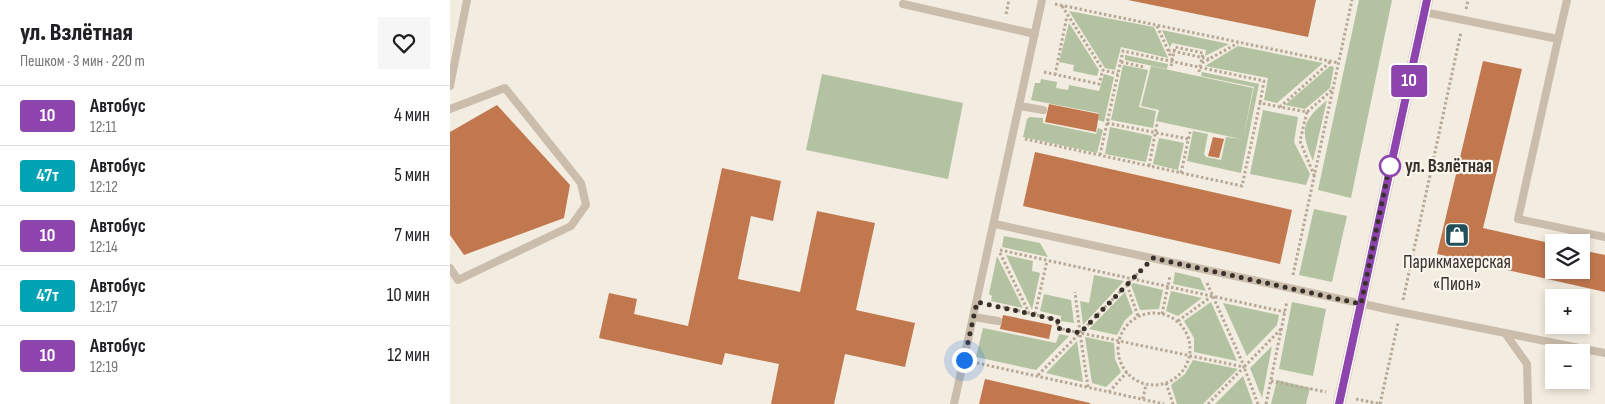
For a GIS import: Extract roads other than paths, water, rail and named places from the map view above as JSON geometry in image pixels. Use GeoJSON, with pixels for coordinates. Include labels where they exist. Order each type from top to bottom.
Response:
{"type":"FeatureCollection","features":[{"type":"Feature","properties":{"kind":"street"},"geometry":{"type":"LineString","coordinates":[[1339,404],[1425,6]]}},
{"type":"Feature","properties":{"kind":"lane"},"geometry":{"type":"LineString","coordinates":[[450,86],[467,0]]}},
{"type":"Feature","properties":{"kind":"lane"},"geometry":{"type":"LineString","coordinates":[[954,404],[995,224],[1042,0]]}},
{"type":"Feature","properties":{"kind":"lane"},"geometry":{"type":"LineString","coordinates":[[1567,0],[1518,219],[1605,237]]}},
{"type":"Feature","properties":{"kind":"lane"},"geometry":{"type":"LineString","coordinates":[[903,4],[1035,34]]}},
{"type":"Feature","properties":{"kind":"lane"},"geometry":{"type":"LineString","coordinates":[[1425,6],[1464,20],[1558,39]]}},
{"type":"Feature","properties":{"kind":"lane"},"geometry":{"type":"LineString","coordinates":[[450,110],[505,88],[581,182],[586,205],[571,226],[458,280],[450,268]]}},
{"type":"Feature","properties":{"kind":"lane"},"geometry":{"type":"LineString","coordinates":[[1020,106],[1044,110]]}},
{"type":"Feature","properties":{"kind":"lane"},"geometry":{"type":"LineString","coordinates":[[995,224],[1361,304],[1605,353]]}},
{"type":"Feature","properties":{"kind":"lane"},"geometry":{"type":"LineString","coordinates":[[974,317],[998,322]]}},
{"type":"Feature","properties":{"kind":"lane"},"geometry":{"type":"LineString","coordinates":[[1506,333],[1527,364],[1528,404]]}},
{"type":"Feature","properties":{"kind":"place","name":"ул. Взлётная"},"geometry":{"type":"Point","coordinates":[1390,166]}},
{"type":"Feature","properties":{"kind":"place","name":"Парикмахерская «Пион»"},"geometry":{"type":"Point","coordinates":[1457,235]}}]}
